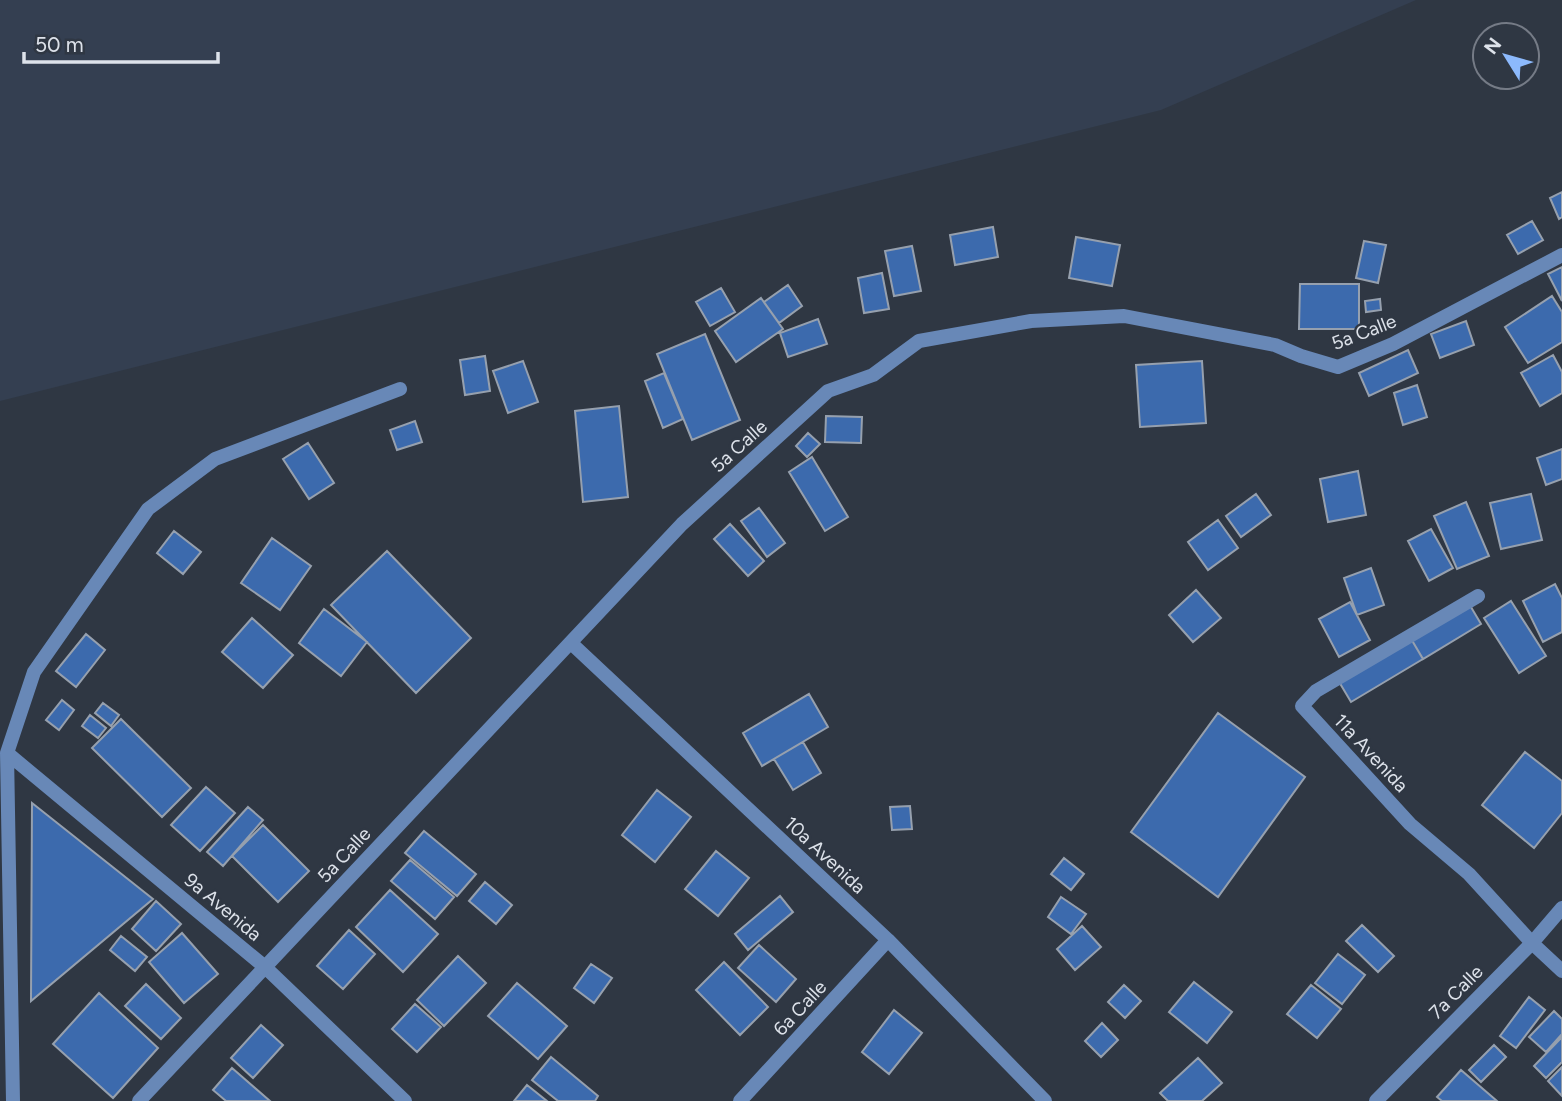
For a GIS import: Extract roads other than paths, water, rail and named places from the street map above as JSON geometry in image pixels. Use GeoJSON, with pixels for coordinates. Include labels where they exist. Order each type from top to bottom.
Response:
{"type":"FeatureCollection","features":[{"type":"Feature","properties":{"kind":"street","name":"5a Calle"},"geometry":{"type":"LineString","coordinates":[[139,1101],[682,524],[828,391],[873,375],[919,341],[1031,321],[1124,316],[1275,345],[1338,367],[1393,344],[1562,255]]}},
{"type":"Feature","properties":{"kind":"street"},"geometry":{"type":"LineString","coordinates":[[13,1101],[7,753],[34,672],[148,509],[215,459],[400,389]]}},
{"type":"Feature","properties":{"kind":"street","name":"11a Avenida"},"geometry":{"type":"LineString","coordinates":[[1478,596],[1316,691],[1302,706],[1410,824],[1469,874],[1532,943],[1562,971]]}},
{"type":"Feature","properties":{"kind":"street","name":"10a Avenida"},"geometry":{"type":"LineString","coordinates":[[571,643],[888,940],[1045,1101]]}},
{"type":"Feature","properties":{"kind":"street","name":"9a Avenida"},"geometry":{"type":"LineString","coordinates":[[7,753],[265,967],[405,1101]]}},
{"type":"Feature","properties":{"kind":"street","name":"7a Calle"},"geometry":{"type":"LineString","coordinates":[[1376,1101],[1532,943],[1562,908]]}},
{"type":"Feature","properties":{"kind":"street","name":"6a Calle"},"geometry":{"type":"LineString","coordinates":[[740,1101],[888,940]]}}]}
